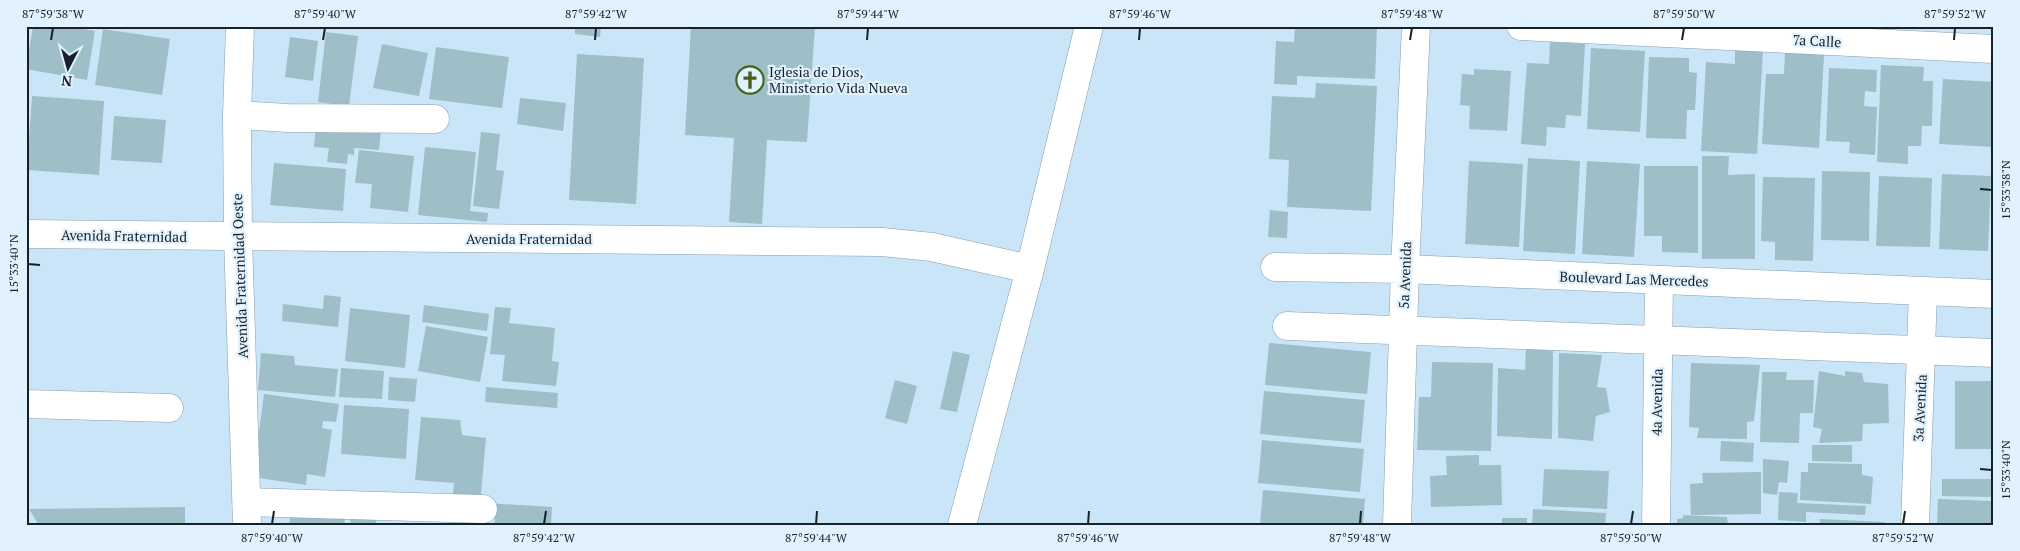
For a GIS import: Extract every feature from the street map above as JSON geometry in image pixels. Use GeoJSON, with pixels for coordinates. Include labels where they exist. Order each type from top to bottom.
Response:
{"type":"FeatureCollection","features":[{"type":"Feature","properties":{"kind":"street","name":"Avenida Fraternidad Oeste"},"geometry":{"type":"LineString","coordinates":[[240,26],[237,115],[238,238],[247,513]]}},
{"type":"Feature","properties":{"kind":"street"},"geometry":{"type":"LineString","coordinates":[[962,525],[1030,269],[1089,26]]}},
{"type":"Feature","properties":{"kind":"street","name":"5a Avenida"},"geometry":{"type":"LineString","coordinates":[[1397,525],[1405,269],[1416,26]]}},
{"type":"Feature","properties":{"kind":"street","name":"7a Calle"},"geometry":{"type":"LineString","coordinates":[[1521,26],[1994,49]]}},
{"type":"Feature","properties":{"kind":"street"},"geometry":{"type":"LineString","coordinates":[[237,115],[288,118],[434,119]]}},
{"type":"Feature","properties":{"kind":"street","name":"Avenida Fraternidad"},"geometry":{"type":"LineString","coordinates":[[26,234],[238,238],[882,242],[932,247],[1030,269]]}},
{"type":"Feature","properties":{"kind":"street","name":"Boulevard Las Mercedes"},"geometry":{"type":"LineString","coordinates":[[1275,267],[1405,269],[1994,294]]}},
{"type":"Feature","properties":{"kind":"street","name":"4a Avenida"},"geometry":{"type":"LineString","coordinates":[[1656,525],[1659,280]]}},
{"type":"Feature","properties":{"kind":"street","name":"3a Avenida"},"geometry":{"type":"LineString","coordinates":[[1915,525],[1923,350],[1923,291]]}},
{"type":"Feature","properties":{"kind":"street"},"geometry":{"type":"LineString","coordinates":[[1287,326],[1994,353]]}},
{"type":"Feature","properties":{"kind":"street"},"geometry":{"type":"LineString","coordinates":[[26,404],[169,408]]}},
{"type":"Feature","properties":{"kind":"street"},"geometry":{"type":"LineString","coordinates":[[247,513],[483,509]]}},
{"type":"Feature","properties":{"kind":"building"},"geometry":{"type":"Polygon","coordinates":[[[33,26],[69,26],[95,31],[87,80],[26,69],[33,26]]]}},
{"type":"Feature","properties":{"kind":"building"},"geometry":{"type":"Polygon","coordinates":[[[575,26],[601,26],[600,37],[575,34],[575,26]]]}},
{"type":"Feature","properties":{"kind":"building","name":"Iglesia de Dios, Ministerio Vida Nueva"},"geometry":{"type":"Polygon","coordinates":[[[691,26],[815,26],[807,142],[767,140],[762,224],[729,222],[734,138],[685,135],[691,26]]]}},
{"type":"Feature","properties":{"kind":"building"},"geometry":{"type":"Polygon","coordinates":[[[1295,26],[1377,26],[1375,79],[1297,76],[1297,85],[1274,84],[1276,41],[1294,42],[1295,26]]]}},
{"type":"Feature","properties":{"kind":"building"},"geometry":{"type":"Polygon","coordinates":[[[103,29],[170,39],[162,95],[95,85],[103,29]]]}},
{"type":"Feature","properties":{"kind":"building"},"geometry":{"type":"Polygon","coordinates":[[[326,32],[358,36],[349,106],[318,102],[326,32]]]}},
{"type":"Feature","properties":{"kind":"building"},"geometry":{"type":"Polygon","coordinates":[[[290,37],[318,41],[313,81],[285,77],[290,37]]]}},
{"type":"Feature","properties":{"kind":"building"},"geometry":{"type":"Polygon","coordinates":[[[1550,42],[1585,44],[1581,116],[1566,115],[1565,128],[1547,127],[1546,146],[1521,144],[1527,63],[1549,64],[1550,42]]]}},
{"type":"Feature","properties":{"kind":"building"},"geometry":{"type":"Polygon","coordinates":[[[382,44],[428,53],[419,96],[373,88],[382,44]]]}},
{"type":"Feature","properties":{"kind":"building"},"geometry":{"type":"Polygon","coordinates":[[[436,47],[509,57],[502,108],[429,99],[436,47]]]}},
{"type":"Feature","properties":{"kind":"building"},"geometry":{"type":"Polygon","coordinates":[[[1591,48],[1645,51],[1640,132],[1587,129],[1591,48]]]}},
{"type":"Feature","properties":{"kind":"building"},"geometry":{"type":"Polygon","coordinates":[[[1735,48],[1763,50],[1757,154],[1701,151],[1706,62],[1735,64],[1735,48]]]}},
{"type":"Feature","properties":{"kind":"building"},"geometry":{"type":"Polygon","coordinates":[[[1785,53],[1824,55],[1819,148],[1762,144],[1766,74],[1784,74],[1785,53]]]}},
{"type":"Feature","properties":{"kind":"building"},"geometry":{"type":"Polygon","coordinates":[[[577,54],[644,58],[636,204],[569,200],[577,54]]]}},
{"type":"Feature","properties":{"kind":"building"},"geometry":{"type":"Polygon","coordinates":[[[1649,57],[1689,58],[1689,72],[1697,73],[1695,110],[1687,110],[1686,139],[1646,138],[1649,57]]]}},
{"type":"Feature","properties":{"kind":"building"},"geometry":{"type":"Polygon","coordinates":[[[1881,65],[1924,67],[1923,81],[1933,81],[1932,126],[1922,126],[1921,146],[1908,146],[1908,164],[1877,162],[1881,65]]]}},
{"type":"Feature","properties":{"kind":"building"},"geometry":{"type":"Polygon","coordinates":[[[1829,68],[1877,70],[1876,92],[1865,91],[1864,106],[1877,107],[1875,155],[1849,153],[1850,142],[1826,141],[1829,68]]]}},
{"type":"Feature","properties":{"kind":"building"},"geometry":{"type":"Polygon","coordinates":[[[1474,69],[1511,71],[1507,131],[1469,129],[1470,106],[1460,105],[1462,74],[1474,75],[1474,69]]]}},
{"type":"Feature","properties":{"kind":"building"},"geometry":{"type":"Polygon","coordinates":[[[1943,79],[1994,82],[1993,147],[1939,144],[1943,79]]]}},
{"type":"Feature","properties":{"kind":"building"},"geometry":{"type":"Polygon","coordinates":[[[1316,83],[1377,86],[1371,211],[1287,207],[1289,160],[1269,159],[1272,96],[1315,98],[1316,83]]]}},
{"type":"Feature","properties":{"kind":"building"},"geometry":{"type":"Polygon","coordinates":[[[32,96],[104,101],[99,175],[27,170],[32,96]]]}},
{"type":"Feature","properties":{"kind":"building"},"geometry":{"type":"Polygon","coordinates":[[[520,98],[566,103],[563,131],[517,124],[520,98]]]}},
{"type":"Feature","properties":{"kind":"building"},"geometry":{"type":"Polygon","coordinates":[[[114,116],[166,120],[162,163],[111,160],[114,116]]]}},
{"type":"Feature","properties":{"kind":"building"},"geometry":{"type":"Polygon","coordinates":[[[316,125],[381,130],[379,150],[354,148],[354,155],[348,154],[347,164],[327,162],[329,148],[314,147],[316,125]]]}},
{"type":"Feature","properties":{"kind":"building"},"geometry":{"type":"Polygon","coordinates":[[[481,132],[500,134],[496,170],[504,171],[499,209],[473,206],[481,132]]]}},
{"type":"Feature","properties":{"kind":"building"},"geometry":{"type":"Polygon","coordinates":[[[425,147],[476,152],[470,211],[488,213],[487,222],[418,215],[425,147]]]}},
{"type":"Feature","properties":{"kind":"building"},"geometry":{"type":"Polygon","coordinates":[[[359,150],[414,156],[408,212],[370,208],[372,184],[355,183],[359,150]]]}},
{"type":"Feature","properties":{"kind":"building"},"geometry":{"type":"Polygon","coordinates":[[[1702,156],[1729,156],[1728,175],[1755,174],[1755,259],[1702,259],[1702,156]]]}},
{"type":"Feature","properties":{"kind":"building"},"geometry":{"type":"Polygon","coordinates":[[[1528,158],[1580,161],[1575,254],[1523,251],[1528,158]]]}},
{"type":"Feature","properties":{"kind":"building"},"geometry":{"type":"Polygon","coordinates":[[[1469,161],[1523,164],[1519,247],[1465,244],[1469,161]]]}},
{"type":"Feature","properties":{"kind":"building"},"geometry":{"type":"Polygon","coordinates":[[[1587,161],[1640,164],[1634,257],[1582,254],[1587,161]]]}},
{"type":"Feature","properties":{"kind":"building"},"geometry":{"type":"Polygon","coordinates":[[[274,163],[346,169],[343,211],[270,205],[274,163]]]}},
{"type":"Feature","properties":{"kind":"building"},"geometry":{"type":"Polygon","coordinates":[[[1644,166],[1698,166],[1698,253],[1662,252],[1662,236],[1644,236],[1644,166]]]}},
{"type":"Feature","properties":{"kind":"building"},"geometry":{"type":"Polygon","coordinates":[[[1822,171],[1870,172],[1869,241],[1821,240],[1822,171]]]}},
{"type":"Feature","properties":{"kind":"building"},"geometry":{"type":"Polygon","coordinates":[[[1942,174],[1991,176],[1988,251],[1939,249],[1942,174]]]}},
{"type":"Feature","properties":{"kind":"building"},"geometry":{"type":"Polygon","coordinates":[[[1879,176],[1932,178],[1930,247],[1876,246],[1879,176]]]}},
{"type":"Feature","properties":{"kind":"building"},"geometry":{"type":"Polygon","coordinates":[[[1763,177],[1815,178],[1813,261],[1775,260],[1775,242],[1761,241],[1763,177]]]}},
{"type":"Feature","properties":{"kind":"building"},"geometry":{"type":"Polygon","coordinates":[[[1270,210],[1288,212],[1287,238],[1268,237],[1270,210]]]}},
{"type":"Feature","properties":{"kind":"building"},"geometry":{"type":"Polygon","coordinates":[[[324,295],[341,297],[338,327],[282,321],[283,304],[323,309],[324,295]]]}},
{"type":"Feature","properties":{"kind":"building"},"geometry":{"type":"Polygon","coordinates":[[[424,305],[489,314],[487,331],[422,322],[424,305]]]}},
{"type":"Feature","properties":{"kind":"building"},"geometry":{"type":"Polygon","coordinates":[[[495,307],[511,308],[509,323],[555,328],[552,361],[559,362],[556,386],[502,381],[505,355],[490,354],[495,307]]]}},
{"type":"Feature","properties":{"kind":"building"},"geometry":{"type":"Polygon","coordinates":[[[350,308],[410,315],[405,368],[345,361],[350,308]]]}},
{"type":"Feature","properties":{"kind":"building"},"geometry":{"type":"Polygon","coordinates":[[[426,326],[488,337],[480,382],[418,371],[426,326]]]}},
{"type":"Feature","properties":{"kind":"building"},"geometry":{"type":"Polygon","coordinates":[[[1269,343],[1371,352],[1367,394],[1265,385],[1269,343]]]}},
{"type":"Feature","properties":{"kind":"building"},"geometry":{"type":"Polygon","coordinates":[[[1526,348],[1553,351],[1552,439],[1497,436],[1498,368],[1525,370],[1526,348]]]}},
{"type":"Feature","properties":{"kind":"building"},"geometry":{"type":"Polygon","coordinates":[[[953,351],[970,355],[957,412],[940,409],[953,351]]]}},
{"type":"Feature","properties":{"kind":"building"},"geometry":{"type":"Polygon","coordinates":[[[261,353],[294,356],[295,365],[338,369],[335,397],[258,390],[261,353]]]}},
{"type":"Feature","properties":{"kind":"building"},"geometry":{"type":"Polygon","coordinates":[[[1559,353],[1602,355],[1597,387],[1606,388],[1610,412],[1596,416],[1593,441],[1558,438],[1559,353]]]}},
{"type":"Feature","properties":{"kind":"building"},"geometry":{"type":"Polygon","coordinates":[[[1432,362],[1493,363],[1491,451],[1417,450],[1419,397],[1431,397],[1432,362]]]}},
{"type":"Feature","properties":{"kind":"building"},"geometry":{"type":"Polygon","coordinates":[[[1691,363],[1760,365],[1754,421],[1747,422],[1747,439],[1697,438],[1699,428],[1689,427],[1691,363]]]}},
{"type":"Feature","properties":{"kind":"building"},"geometry":{"type":"Polygon","coordinates":[[[341,368],[384,371],[382,399],[339,397],[341,368]]]}},
{"type":"Feature","properties":{"kind":"building"},"geometry":{"type":"Polygon","coordinates":[[[1819,371],[1845,376],[1845,371],[1862,373],[1864,382],[1888,384],[1889,423],[1863,424],[1862,441],[1819,443],[1822,429],[1813,427],[1819,371]]]}},
{"type":"Feature","properties":{"kind":"building"},"geometry":{"type":"Polygon","coordinates":[[[1762,372],[1787,372],[1786,380],[1814,380],[1813,413],[1800,413],[1799,443],[1760,442],[1762,372]]]}},
{"type":"Feature","properties":{"kind":"building"},"geometry":{"type":"Polygon","coordinates":[[[389,377],[417,379],[415,402],[388,400],[389,377]]]}},
{"type":"Feature","properties":{"kind":"building"},"geometry":{"type":"Polygon","coordinates":[[[895,380],[917,386],[907,424],[885,418],[895,380]]]}},
{"type":"Feature","properties":{"kind":"building"},"geometry":{"type":"Polygon","coordinates":[[[1955,381],[1994,381],[1994,449],[1955,449],[1955,381]]]}},
{"type":"Feature","properties":{"kind":"building"},"geometry":{"type":"Polygon","coordinates":[[[486,387],[558,393],[557,408],[485,402],[486,387]]]}},
{"type":"Feature","properties":{"kind":"building"},"geometry":{"type":"Polygon","coordinates":[[[1264,391],[1365,400],[1361,443],[1260,434],[1264,391]]]}},
{"type":"Feature","properties":{"kind":"building"},"geometry":{"type":"Polygon","coordinates":[[[264,394],[339,404],[336,422],[323,421],[322,428],[332,430],[325,477],[307,474],[306,485],[253,477],[264,394]]]}},
{"type":"Feature","properties":{"kind":"building"},"geometry":{"type":"Polygon","coordinates":[[[344,405],[409,409],[406,459],[341,454],[344,405]]]}},
{"type":"Feature","properties":{"kind":"building"},"geometry":{"type":"Polygon","coordinates":[[[421,417],[460,420],[462,435],[486,438],[480,505],[452,502],[454,483],[415,480],[421,417]]]}},
{"type":"Feature","properties":{"kind":"building"},"geometry":{"type":"Polygon","coordinates":[[[1262,440],[1364,449],[1360,492],[1258,483],[1262,440]]]}},
{"type":"Feature","properties":{"kind":"building"},"geometry":{"type":"Polygon","coordinates":[[[1721,441],[1754,443],[1753,462],[1720,461],[1721,441]]]}},
{"type":"Feature","properties":{"kind":"building"},"geometry":{"type":"Polygon","coordinates":[[[1812,445],[1852,445],[1852,462],[1812,461],[1812,445]]]}},
{"type":"Feature","properties":{"kind":"building"},"geometry":{"type":"Polygon","coordinates":[[[1479,455],[1479,465],[1501,465],[1502,505],[1431,507],[1430,476],[1447,475],[1446,456],[1479,455]]]}},
{"type":"Feature","properties":{"kind":"building"},"geometry":{"type":"Polygon","coordinates":[[[1763,459],[1789,461],[1787,483],[1779,482],[1777,495],[1763,493],[1763,459]]]}},
{"type":"Feature","properties":{"kind":"building"},"geometry":{"type":"Polygon","coordinates":[[[1808,463],[1862,464],[1862,475],[1873,477],[1871,504],[1800,500],[1801,472],[1808,472],[1808,463]]]}},
{"type":"Feature","properties":{"kind":"building"},"geometry":{"type":"Polygon","coordinates":[[[1544,469],[1609,471],[1607,509],[1542,506],[1544,469]]]}},
{"type":"Feature","properties":{"kind":"building"},"geometry":{"type":"Polygon","coordinates":[[[1761,472],[1761,514],[1691,515],[1690,484],[1703,483],[1702,473],[1761,472]]]}},
{"type":"Feature","properties":{"kind":"building"},"geometry":{"type":"Polygon","coordinates":[[[1942,479],[1994,479],[1994,497],[1942,496],[1942,479]]]}},
{"type":"Feature","properties":{"kind":"building"},"geometry":{"type":"Polygon","coordinates":[[[1263,490],[1365,499],[1363,525],[1260,525],[1263,490]]]}},
{"type":"Feature","properties":{"kind":"building"},"geometry":{"type":"Polygon","coordinates":[[[1779,492],[1798,493],[1797,503],[1866,506],[1865,515],[1806,512],[1806,522],[1778,520],[1779,492]]]}},
{"type":"Feature","properties":{"kind":"building"},"geometry":{"type":"Polygon","coordinates":[[[1938,499],[1994,501],[1994,525],[1937,525],[1938,499]]]}},
{"type":"Feature","properties":{"kind":"building"},"geometry":{"type":"Polygon","coordinates":[[[486,503],[552,507],[551,525],[494,525],[495,519],[485,518],[486,503]]]}},
{"type":"Feature","properties":{"kind":"building"},"geometry":{"type":"Polygon","coordinates":[[[185,507],[185,525],[39,525],[29,509],[185,507]]]}},
{"type":"Feature","properties":{"kind":"building"},"geometry":{"type":"Polygon","coordinates":[[[1533,509],[1606,513],[1605,525],[1532,525],[1533,509]]]}},
{"type":"Feature","properties":{"kind":"building"},"geometry":{"type":"Polygon","coordinates":[[[291,511],[345,518],[344,525],[289,525],[291,511]]]}},
{"type":"Feature","properties":{"kind":"building"},"geometry":{"type":"Polygon","coordinates":[[[351,513],[376,515],[376,525],[350,525],[351,513]]]}},
{"type":"Feature","properties":{"kind":"building"},"geometry":{"type":"Polygon","coordinates":[[[1683,515],[1727,517],[1728,525],[1677,525],[1677,519],[1683,518],[1683,515]]]}},
{"type":"Feature","properties":{"kind":"building"},"geometry":{"type":"Polygon","coordinates":[[[1502,518],[1527,518],[1527,525],[1502,525],[1502,518]]]}},
{"type":"Feature","properties":{"kind":"building"},"geometry":{"type":"Polygon","coordinates":[[[1820,519],[1885,522],[1885,525],[1820,525],[1820,519]]]}},
{"type":"Feature","properties":{"kind":"place","name":"Iglesia de Dios, Ministerio Vida Nueva"},"geometry":{"type":"Point","coordinates":[750,80]}}]}
